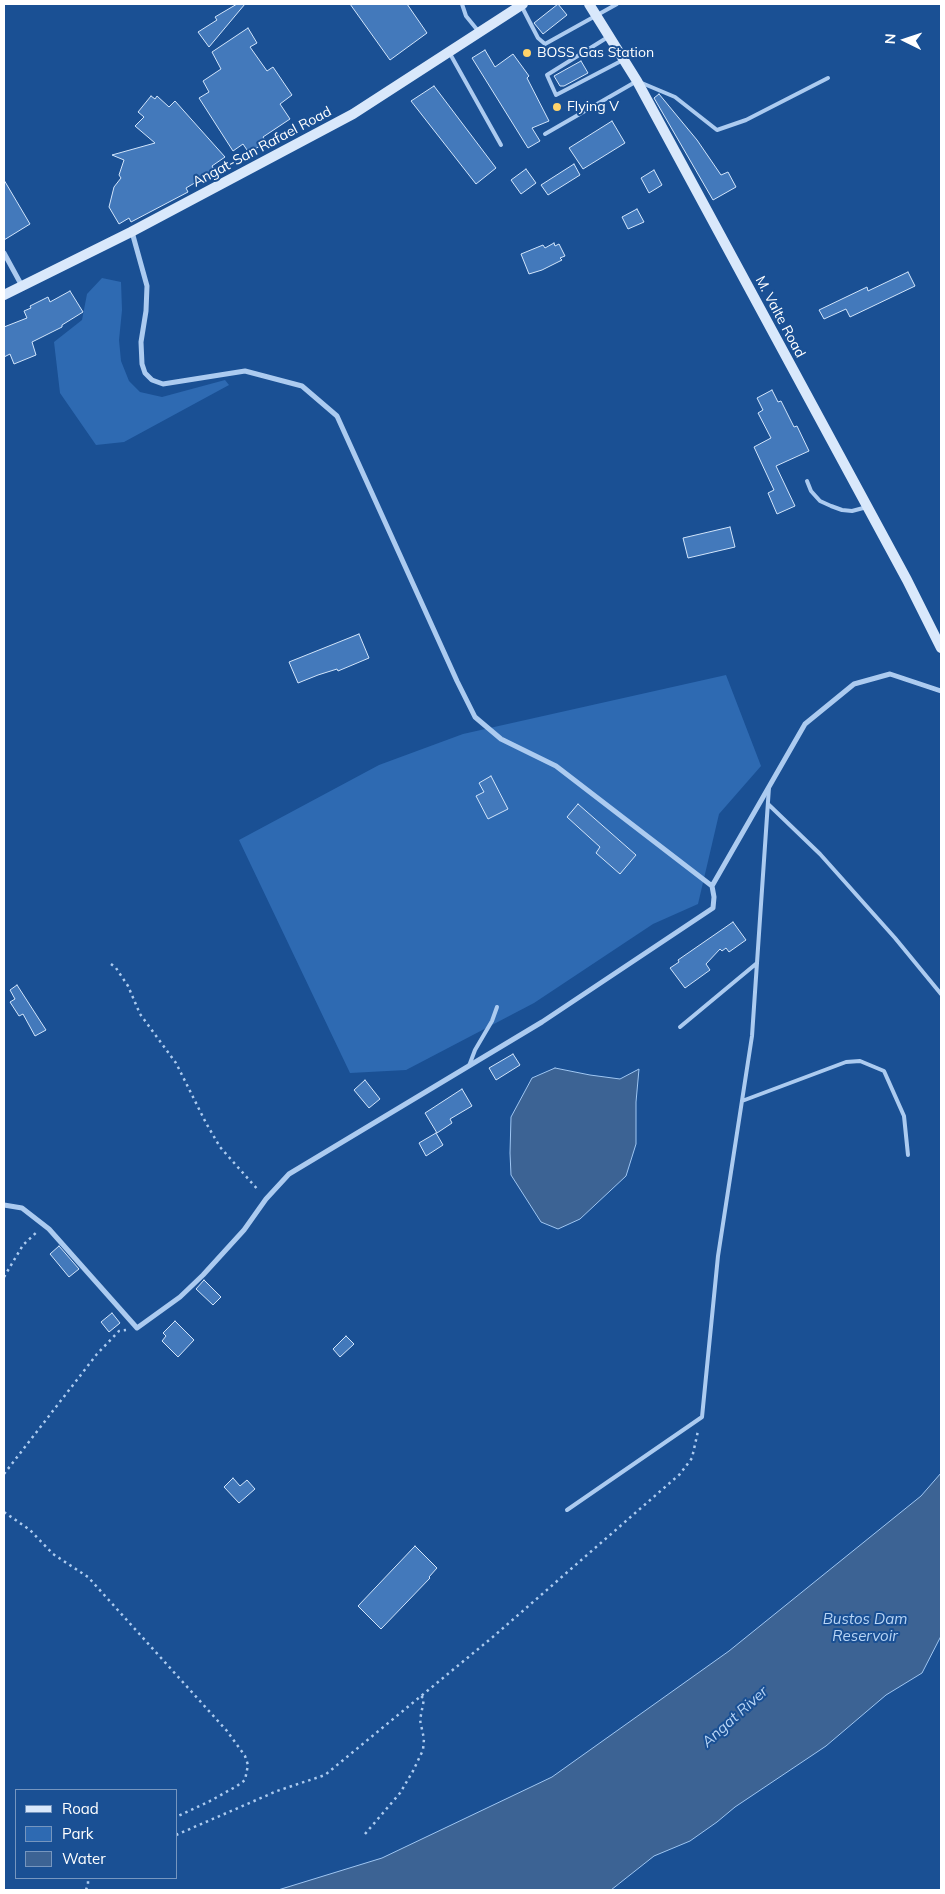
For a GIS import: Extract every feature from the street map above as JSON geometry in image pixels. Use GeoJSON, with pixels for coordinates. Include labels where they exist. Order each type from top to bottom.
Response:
{"type":"FeatureCollection","features":[{"type":"Feature","properties":{"kind":"main road","name":"Angat-San Rafael Road"},"geometry":{"type":"LineString","coordinates":[[4,295],[131,232],[353,114],[522,4]]}},
{"type":"Feature","properties":{"kind":"main road","name":"M. Valte Road"},"geometry":{"type":"LineString","coordinates":[[589,4],[637,81],[941,647]]}},
{"type":"Feature","properties":{"kind":"street"},"geometry":{"type":"LineString","coordinates":[[131,232],[147,286],[146,311],[141,342],[142,364],[145,373],[152,380],[163,384],[245,371],[302,386],[338,416],[475,717],[501,739],[556,766],[712,886]]}},
{"type":"Feature","properties":{"kind":"street"},"geometry":{"type":"LineString","coordinates":[[4,253],[22,286]]}},
{"type":"Feature","properties":{"kind":"street"},"geometry":{"type":"LineString","coordinates":[[4,1205],[22,1208],[48,1229],[137,1328],[180,1297],[203,1275],[244,1230],[266,1199],[289,1174],[542,1022],[713,908],[714,896],[712,886],[805,724],[854,684],[890,674],[941,691]]}},
{"type":"Feature","properties":{"kind":"lane"},"geometry":{"type":"LineString","coordinates":[[462,4],[466,16],[479,32]]}},
{"type":"Feature","properties":{"kind":"lane"},"geometry":{"type":"LineString","coordinates":[[522,4],[538,38],[545,44],[617,4]]}},
{"type":"Feature","properties":{"kind":"lane"},"geometry":{"type":"LineString","coordinates":[[610,36],[547,75],[556,95],[623,60]]}},
{"type":"Feature","properties":{"kind":"lane"},"geometry":{"type":"LineString","coordinates":[[449,52],[501,145]]}},
{"type":"Feature","properties":{"kind":"lane"},"geometry":{"type":"LineString","coordinates":[[545,134],[637,81],[675,97],[717,130],[746,120],[828,78]]}},
{"type":"Feature","properties":{"kind":"lane"},"geometry":{"type":"LineString","coordinates":[[807,481],[811,491],[820,500],[831,506],[852,511],[867,507]]}},
{"type":"Feature","properties":{"kind":"lane"},"geometry":{"type":"LineString","coordinates":[[567,1510],[702,1417],[718,1256],[752,1036],[769,786]]}},
{"type":"Feature","properties":{"kind":"lane"},"geometry":{"type":"LineString","coordinates":[[768,804],[826,861],[895,938],[941,994]]}},
{"type":"Feature","properties":{"kind":"lane"},"geometry":{"type":"LineString","coordinates":[[680,1027],[758,963]]}},
{"type":"Feature","properties":{"kind":"lane"},"geometry":{"type":"LineString","coordinates":[[469,1066],[479,1042],[492,1022],[497,1007]]}},
{"type":"Feature","properties":{"kind":"lane"},"geometry":{"type":"LineString","coordinates":[[742,1101],[846,1062],[860,1061],[884,1071],[904,1116],[908,1155]]}},
{"type":"Feature","properties":{"kind":"path"},"geometry":{"type":"LineString","coordinates":[[111,964],[116,968],[128,986],[140,1014],[176,1063],[220,1147],[266,1199]]}},
{"type":"Feature","properties":{"kind":"path"},"geometry":{"type":"LineString","coordinates":[[4,1278],[23,1245],[41,1228],[48,1229]]}},
{"type":"Feature","properties":{"kind":"path"},"geometry":{"type":"LineString","coordinates":[[4,1474],[98,1354],[119,1331],[137,1328]]}},
{"type":"Feature","properties":{"kind":"path"},"geometry":{"type":"LineString","coordinates":[[178,1834],[277,1791],[325,1775],[494,1636],[680,1474],[692,1458],[702,1417]]}},
{"type":"Feature","properties":{"kind":"path"},"geometry":{"type":"LineString","coordinates":[[4,1512],[30,1530],[53,1554],[88,1577],[227,1731],[246,1756],[248,1765],[244,1780],[241,1783],[210,1801],[178,1816]]}},
{"type":"Feature","properties":{"kind":"path"},"geometry":{"type":"LineString","coordinates":[[365,1834],[400,1793],[423,1750],[424,1739],[420,1720],[424,1699],[421,1696]]}},
{"type":"Feature","properties":{"kind":"green space"},"geometry":{"type":"Polygon","coordinates":[[[102,278],[121,282],[122,310],[119,340],[121,361],[129,381],[140,392],[162,397],[225,380],[229,385],[124,442],[96,445],[60,393],[54,342],[82,320],[87,294],[102,278]]]}},
{"type":"Feature","properties":{"kind":"green space"},"geometry":{"type":"Polygon","coordinates":[[[726,675],[761,766],[719,814],[698,904],[653,924],[534,1003],[406,1070],[350,1073],[239,840],[379,765],[463,734],[726,675]]]}},
{"type":"Feature","properties":{"kind":"water"},"geometry":{"type":"Polygon","coordinates":[[[555,1068],[620,1079],[639,1069],[636,1102],[636,1144],[626,1176],[580,1219],[558,1229],[541,1222],[511,1175],[510,1153],[511,1117],[532,1078],[555,1068]]]}},
{"type":"Feature","properties":{"kind":"water","name":"Bustos Dam Reservoir"},"geometry":{"type":"Polygon","coordinates":[[[941,1473],[941,1636],[922,1673],[886,1695],[826,1746],[735,1807],[690,1841],[654,1856],[611,1890],[278,1890],[382,1858],[552,1777],[729,1651],[921,1496],[941,1473]]]}},
{"type":"Feature","properties":{"kind":"building"},"geometry":{"type":"Polygon","coordinates":[[[237,4],[245,4],[209,47],[198,32],[217,20],[215,17],[237,4]]]}},
{"type":"Feature","properties":{"kind":"building"},"geometry":{"type":"Polygon","coordinates":[[[350,4],[407,4],[427,33],[390,60],[350,4]]]}},
{"type":"Feature","properties":{"kind":"building"},"geometry":{"type":"Polygon","coordinates":[[[558,4],[567,15],[543,34],[534,23],[558,4]]]}},
{"type":"Feature","properties":{"kind":"building"},"geometry":{"type":"Polygon","coordinates":[[[248,28],[257,43],[250,47],[267,71],[273,67],[292,95],[280,104],[290,119],[263,137],[266,142],[249,153],[243,144],[233,151],[199,98],[209,92],[203,81],[221,69],[212,52],[248,28]]]}},
{"type":"Feature","properties":{"kind":"building"},"geometry":{"type":"Polygon","coordinates":[[[485,50],[495,67],[513,54],[529,76],[527,78],[549,121],[532,128],[540,141],[528,148],[472,58],[485,50]]]}},
{"type":"Feature","properties":{"kind":"building"},"geometry":{"type":"Polygon","coordinates":[[[581,61],[588,73],[564,86],[560,86],[554,76],[581,61]]]}},
{"type":"Feature","properties":{"kind":"building"},"geometry":{"type":"Polygon","coordinates":[[[434,86],[496,168],[476,184],[411,101],[434,86]]]}},
{"type":"Feature","properties":{"kind":"building"},"geometry":{"type":"Polygon","coordinates":[[[659,94],[697,140],[721,175],[728,172],[736,187],[713,200],[654,98],[659,94]]]}},
{"type":"Feature","properties":{"kind":"building"},"geometry":{"type":"Polygon","coordinates":[[[151,96],[155,99],[157,96],[169,107],[175,101],[225,157],[212,166],[215,171],[186,188],[188,192],[131,222],[129,218],[119,224],[109,207],[114,187],[121,178],[119,175],[124,160],[112,155],[155,143],[135,126],[144,117],[138,112],[151,96]]]}},
{"type":"Feature","properties":{"kind":"building"},"geometry":{"type":"Polygon","coordinates":[[[612,121],[625,143],[583,169],[569,148],[612,121]]]}},
{"type":"Feature","properties":{"kind":"building"},"geometry":{"type":"Polygon","coordinates":[[[574,164],[580,175],[548,195],[541,185],[574,164]]]}},
{"type":"Feature","properties":{"kind":"building"},"geometry":{"type":"Polygon","coordinates":[[[526,169],[536,183],[521,194],[511,180],[526,169]]]}},
{"type":"Feature","properties":{"kind":"building"},"geometry":{"type":"Polygon","coordinates":[[[654,170],[662,185],[649,193],[641,178],[654,170]]]}},
{"type":"Feature","properties":{"kind":"building"},"geometry":{"type":"Polygon","coordinates":[[[4,180],[30,224],[4,240],[4,180]]]}},
{"type":"Feature","properties":{"kind":"building"},"geometry":{"type":"Polygon","coordinates":[[[637,209],[644,222],[628,229],[622,217],[637,209]]]}},
{"type":"Feature","properties":{"kind":"building"},"geometry":{"type":"Polygon","coordinates":[[[554,243],[555,246],[559,244],[565,256],[560,258],[562,260],[529,274],[521,254],[543,245],[545,248],[554,243]]]}},
{"type":"Feature","properties":{"kind":"building"},"geometry":{"type":"Polygon","coordinates":[[[908,272],[915,286],[850,317],[846,309],[824,319],[819,310],[867,287],[868,291],[908,272]]]}},
{"type":"Feature","properties":{"kind":"building"},"geometry":{"type":"Polygon","coordinates":[[[70,291],[83,312],[62,325],[62,327],[32,342],[36,355],[14,364],[10,354],[4,357],[4,327],[27,318],[24,311],[31,308],[30,306],[48,297],[50,302],[70,291]]]}},
{"type":"Feature","properties":{"kind":"building"},"geometry":{"type":"Polygon","coordinates":[[[772,390],[778,402],[781,401],[794,427],[797,426],[809,451],[776,466],[795,506],[777,514],[768,493],[774,490],[754,447],[771,438],[758,413],[763,410],[757,398],[772,390]]]}},
{"type":"Feature","properties":{"kind":"building"},"geometry":{"type":"Polygon","coordinates":[[[730,527],[735,547],[688,558],[683,538],[730,527]]]}},
{"type":"Feature","properties":{"kind":"building"},"geometry":{"type":"Polygon","coordinates":[[[359,634],[369,658],[338,671],[337,669],[298,683],[289,662],[359,634]]]}},
{"type":"Feature","properties":{"kind":"building"},"geometry":{"type":"Polygon","coordinates":[[[491,776],[508,809],[488,819],[476,796],[484,792],[479,783],[491,776]]]}},
{"type":"Feature","properties":{"kind":"building"},"geometry":{"type":"Polygon","coordinates":[[[578,804],[636,855],[620,874],[596,853],[600,847],[567,817],[578,804]]]}},
{"type":"Feature","properties":{"kind":"building"},"geometry":{"type":"Polygon","coordinates":[[[733,922],[746,940],[729,952],[726,948],[722,951],[720,949],[706,964],[710,970],[685,988],[670,968],[679,962],[678,960],[733,922]]]}},
{"type":"Feature","properties":{"kind":"building"},"geometry":{"type":"Polygon","coordinates":[[[17,985],[46,1030],[35,1036],[23,1014],[19,1016],[10,1002],[15,999],[10,990],[17,985]]]}},
{"type":"Feature","properties":{"kind":"building"},"geometry":{"type":"Polygon","coordinates":[[[513,1054],[520,1065],[496,1080],[489,1068],[513,1054]]]}},
{"type":"Feature","properties":{"kind":"building"},"geometry":{"type":"Polygon","coordinates":[[[365,1080],[380,1099],[369,1108],[354,1090],[365,1080]]]}},
{"type":"Feature","properties":{"kind":"building"},"geometry":{"type":"Polygon","coordinates":[[[462,1089],[472,1106],[450,1119],[452,1123],[437,1133],[425,1113],[462,1089]]]}},
{"type":"Feature","properties":{"kind":"building"},"geometry":{"type":"Polygon","coordinates":[[[436,1133],[443,1145],[426,1156],[419,1143],[436,1133]]]}},
{"type":"Feature","properties":{"kind":"building"},"geometry":{"type":"Polygon","coordinates":[[[59,1246],[79,1269],[69,1277],[50,1254],[59,1246]]]}},
{"type":"Feature","properties":{"kind":"building"},"geometry":{"type":"Polygon","coordinates":[[[204,1280],[221,1297],[213,1305],[196,1289],[204,1280]]]}},
{"type":"Feature","properties":{"kind":"building"},"geometry":{"type":"Polygon","coordinates":[[[112,1313],[120,1323],[109,1332],[101,1322],[112,1313]]]}},
{"type":"Feature","properties":{"kind":"building"},"geometry":{"type":"Polygon","coordinates":[[[175,1321],[194,1340],[178,1357],[162,1341],[166,1336],[163,1333],[175,1321]]]}},
{"type":"Feature","properties":{"kind":"building"},"geometry":{"type":"Polygon","coordinates":[[[346,1336],[354,1344],[340,1357],[333,1349],[346,1336]]]}},
{"type":"Feature","properties":{"kind":"building"},"geometry":{"type":"Polygon","coordinates":[[[233,1478],[240,1486],[247,1480],[255,1489],[239,1503],[224,1487],[233,1478]]]}},
{"type":"Feature","properties":{"kind":"building"},"geometry":{"type":"Polygon","coordinates":[[[415,1546],[437,1568],[430,1578],[381,1629],[358,1606],[415,1546]]]}},
{"type":"Feature","properties":{"kind":"place","name":"BOSS Gas Station"},"geometry":{"type":"Point","coordinates":[527,53]}},
{"type":"Feature","properties":{"kind":"place","name":"Flying V"},"geometry":{"type":"Point","coordinates":[557,107]}},
{"type":"Feature","properties":{"kind":"water label","name":"Angat River"},"geometry":{"type":"Point","coordinates":[735,1717]}}]}
